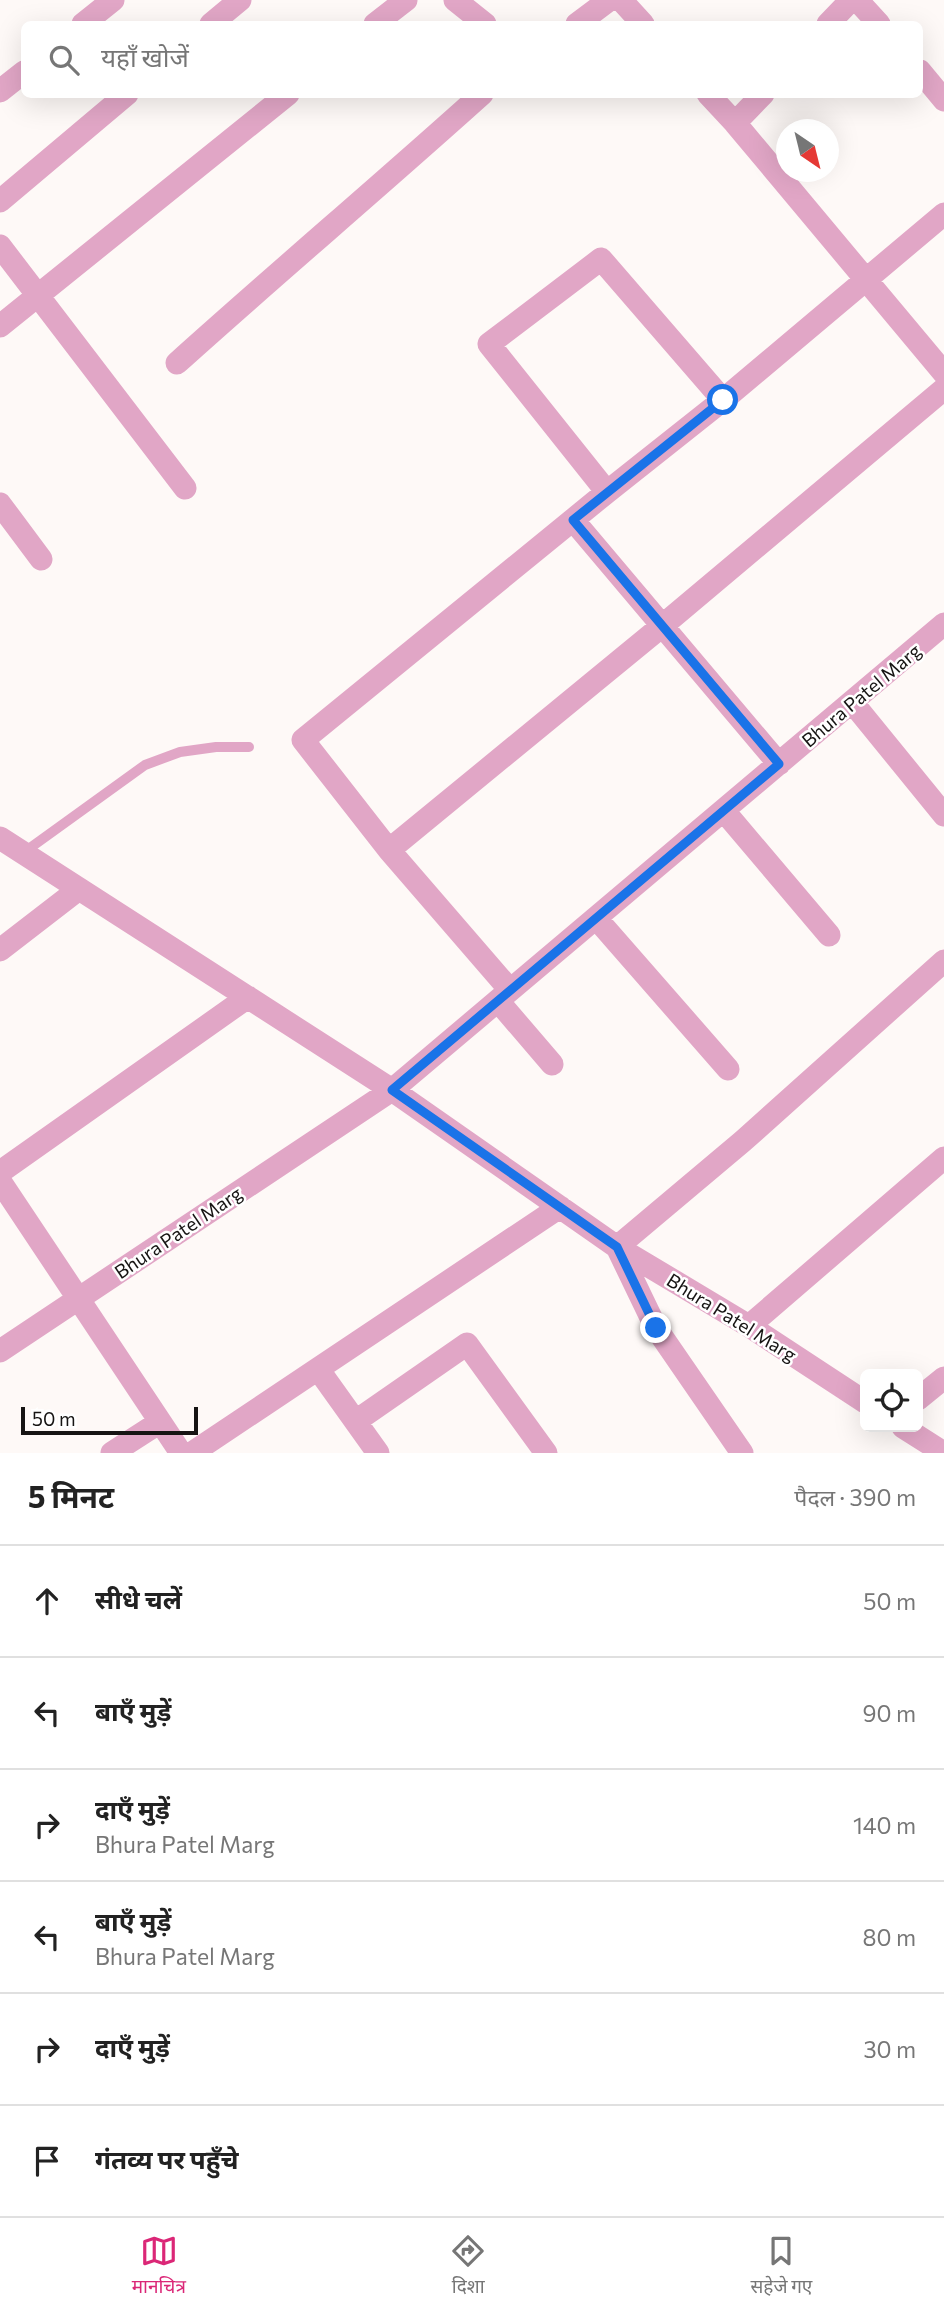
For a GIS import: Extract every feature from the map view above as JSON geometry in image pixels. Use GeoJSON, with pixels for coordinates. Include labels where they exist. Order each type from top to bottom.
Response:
{"type":"FeatureCollection","features":[{"type":"Feature","properties":{"kind":"street"},"geometry":{"type":"LineString","coordinates":[[87,21],[113,0]]}},
{"type":"Feature","properties":{"kind":"street"},"geometry":{"type":"LineString","coordinates":[[215,21],[240,0]]}},
{"type":"Feature","properties":{"kind":"street"},"geometry":{"type":"LineString","coordinates":[[379,21],[406,0]]}},
{"type":"Feature","properties":{"kind":"street"},"geometry":{"type":"LineString","coordinates":[[455,0],[481,21]]}},
{"type":"Feature","properties":{"kind":"street"},"geometry":{"type":"LineString","coordinates":[[581,21],[609,0]]}},
{"type":"Feature","properties":{"kind":"street"},"geometry":{"type":"LineString","coordinates":[[621,0],[640,21]]}},
{"type":"Feature","properties":{"kind":"street"},"geometry":{"type":"LineString","coordinates":[[831,21],[851,0]]}},
{"type":"Feature","properties":{"kind":"street"},"geometry":{"type":"LineString","coordinates":[[857,0],[875,21]]}},
{"type":"Feature","properties":{"kind":"street"},"geometry":{"type":"LineString","coordinates":[[0,91],[21,74]]}},
{"type":"Feature","properties":{"kind":"street"},"geometry":{"type":"LineString","coordinates":[[923,76],[944,100]]}},
{"type":"Feature","properties":{"kind":"street"},"geometry":{"type":"LineString","coordinates":[[0,201],[122,98]]}},
{"type":"Feature","properties":{"kind":"street"},"geometry":{"type":"LineString","coordinates":[[0,326],[283,98]]}},
{"type":"Feature","properties":{"kind":"street"},"geometry":{"type":"LineString","coordinates":[[177,363],[478,98]]}},
{"type":"Feature","properties":{"kind":"street"},"geometry":{"type":"LineString","coordinates":[[712,98],[944,373]]}},
{"type":"Feature","properties":{"kind":"street"},"geometry":{"type":"LineString","coordinates":[[735,123],[759,98]]}},
{"type":"Feature","properties":{"kind":"street"},"geometry":{"type":"LineString","coordinates":[[552,1063],[504,996],[303,740],[723,400],[944,214]]}},
{"type":"Feature","properties":{"kind":"street"},"geometry":{"type":"LineString","coordinates":[[0,246],[185,488]]}},
{"type":"Feature","properties":{"kind":"street"},"geometry":{"type":"LineString","coordinates":[[607,492],[489,344],[601,259],[723,400]]}},
{"type":"Feature","properties":{"kind":"street"},"geometry":{"type":"LineString","coordinates":[[389,850],[662,626],[944,389]]}},
{"type":"Feature","properties":{"kind":"street"},"geometry":{"type":"LineString","coordinates":[[0,503],[41,559]]}},
{"type":"Feature","properties":{"kind":"street"},"geometry":{"type":"LineString","coordinates":[[573,520],[779,764]]}},
{"type":"Feature","properties":{"kind":"street","name":"Bhura Patel Marg"},"geometry":{"type":"LineString","coordinates":[[0,1351],[392,1090],[944,624]]}},
{"type":"Feature","properties":{"kind":"street"},"geometry":{"type":"LineString","coordinates":[[852,702],[944,815]]}},
{"type":"Feature","properties":{"kind":"street"},"geometry":{"type":"LineString","coordinates":[[724,811],[829,935]]}},
{"type":"Feature","properties":{"kind":"street"},"geometry":{"type":"LineString","coordinates":[[0,838],[392,1090]]}},
{"type":"Feature","properties":{"kind":"street"},"geometry":{"type":"LineString","coordinates":[[0,950],[79,889]]}},
{"type":"Feature","properties":{"kind":"street"},"geometry":{"type":"LineString","coordinates":[[596,918],[728,1069]]}},
{"type":"Feature","properties":{"kind":"street"},"geometry":{"type":"LineString","coordinates":[[742,1453],[656,1328],[617,1247],[743,1141],[944,961]]}},
{"type":"Feature","properties":{"kind":"street"},"geometry":{"type":"LineString","coordinates":[[0,1172],[248,997]]}},
{"type":"Feature","properties":{"kind":"street","name":"Bhura Patel Marg"},"geometry":{"type":"LineString","coordinates":[[392,1090],[617,1247],[749,1326],[860,1399]]}},
{"type":"Feature","properties":{"kind":"street"},"geometry":{"type":"LineString","coordinates":[[749,1326],[944,1158]]}},
{"type":"Feature","properties":{"kind":"street"},"geometry":{"type":"LineString","coordinates":[[0,1181],[181,1453]]}},
{"type":"Feature","properties":{"kind":"street"},"geometry":{"type":"LineString","coordinates":[[192,1453],[560,1207]]}},
{"type":"Feature","properties":{"kind":"street"},"geometry":{"type":"LineString","coordinates":[[356,1422],[467,1344],[547,1453]]}},
{"type":"Feature","properties":{"kind":"street"},"geometry":{"type":"LineString","coordinates":[[318,1369],[356,1422],[368,1450]]}},
{"type":"Feature","properties":{"kind":"street"},"geometry":{"type":"LineString","coordinates":[[923,1395],[944,1378]]}},
{"type":"Feature","properties":{"kind":"street"},"geometry":{"type":"LineString","coordinates":[[112,1453],[160,1422]]}},
{"type":"Feature","properties":{"kind":"street"},"geometry":{"type":"LineString","coordinates":[[911,1432],[944,1453]]}},
{"type":"Feature","properties":{"kind":"lane"},"geometry":{"type":"LineString","coordinates":[[23,853],[145,765],[180,752],[216,747],[249,747]]}},
{"type":"Feature","properties":{"kind":"route"},"geometry":{"type":"LineString","coordinates":[[656,1328],[617,1247],[392,1090],[779,764],[573,520],[723,400]]}}]}
